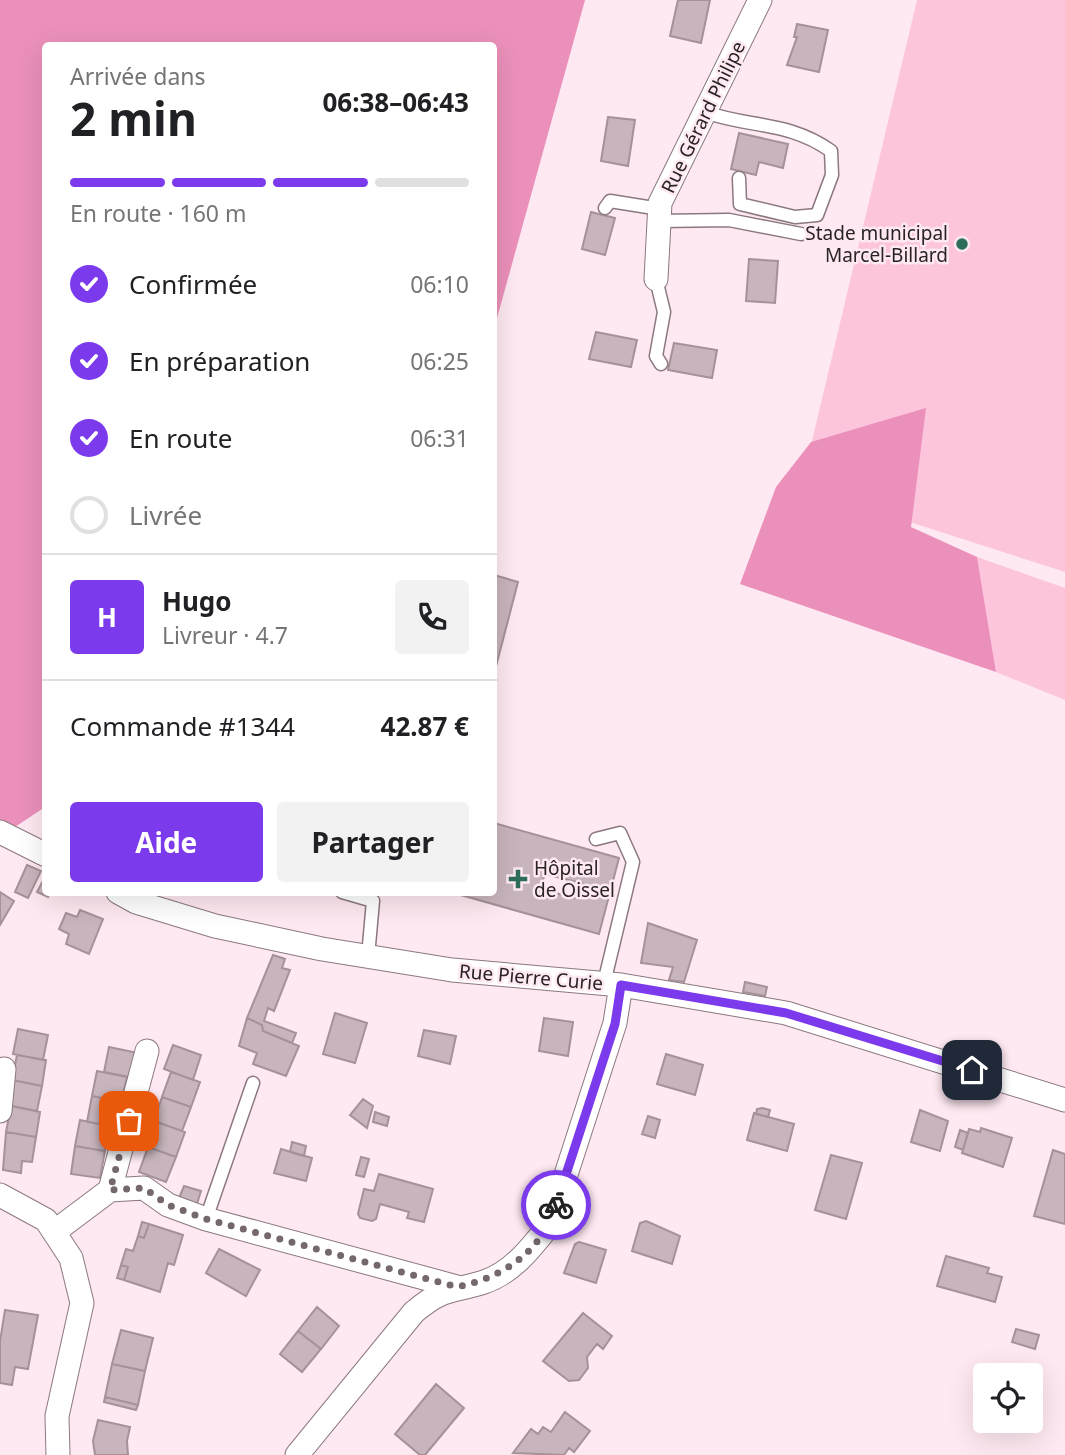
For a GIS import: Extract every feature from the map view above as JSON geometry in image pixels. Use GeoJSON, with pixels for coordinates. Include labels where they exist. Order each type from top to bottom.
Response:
{"type":"FeatureCollection","features":[{"type":"Feature","properties":{"kind":"street","name":"Rue Gérard Philipe"},"geometry":{"type":"LineString","coordinates":[[656,279],[660,215],[705,112],[760,0]]}},
{"type":"Feature","properties":{"kind":"street"},"geometry":{"type":"LineString","coordinates":[[0,832],[42,853]]}},
{"type":"Feature","properties":{"kind":"street","name":"Rue Pierre Curie"},"geometry":{"type":"LineString","coordinates":[[125,896],[136,902],[215,926],[368,956],[452,970],[612,984],[786,1013],[1065,1100]]}},
{"type":"Feature","properties":{"kind":"street"},"geometry":{"type":"LineString","coordinates":[[298,1455],[414,1312],[435,1294],[485,1282],[508,1269],[530,1250],[551,1224],[615,1024],[612,984]]}},
{"type":"Feature","properties":{"kind":"street"},"geometry":{"type":"LineString","coordinates":[[110,1190],[147,1051]]}},
{"type":"Feature","properties":{"kind":"street"},"geometry":{"type":"LineString","coordinates":[[0,1111],[4,1069]]}},
{"type":"Feature","properties":{"kind":"street"},"geometry":{"type":"LineString","coordinates":[[54,1232],[110,1190],[144,1188],[168,1205],[206,1219],[457,1287]]}},
{"type":"Feature","properties":{"kind":"street"},"geometry":{"type":"LineString","coordinates":[[0,1195],[46,1220],[71,1258],[82,1303],[66,1360],[57,1416],[58,1455]]}},
{"type":"Feature","properties":{"kind":"lane"},"geometry":{"type":"LineString","coordinates":[[705,112],[724,119],[758,123],[810,135],[831,151],[832,175],[817,215],[794,217],[740,204],[738,178]]}},
{"type":"Feature","properties":{"kind":"lane"},"geometry":{"type":"LineString","coordinates":[[605,208],[610,201],[660,215],[729,220],[802,234]]}},
{"type":"Feature","properties":{"kind":"lane"},"geometry":{"type":"LineString","coordinates":[[656,279],[664,312],[656,356],[661,364]]}},
{"type":"Feature","properties":{"kind":"lane"},"geometry":{"type":"LineString","coordinates":[[596,839],[620,833],[633,862],[612,984]]}},
{"type":"Feature","properties":{"kind":"lane"},"geometry":{"type":"LineString","coordinates":[[356,896],[373,901],[368,956]]}},
{"type":"Feature","properties":{"kind":"lane"},"geometry":{"type":"LineString","coordinates":[[206,1219],[253,1083]]}},
{"type":"Feature","properties":{"kind":"shaded area"},"geometry":{"type":"Polygon","coordinates":[[[0,0],[585,0],[497,318],[497,42],[42,42],[42,809],[0,837],[0,0]]]}},
{"type":"Feature","properties":{"kind":"shaded area","name":"Stade municipal Marcel-Billard"},"geometry":{"type":"Polygon","coordinates":[[[917,0],[1065,0],[1065,572],[801,487],[917,0]]]}},
{"type":"Feature","properties":{"kind":"shaded area"},"geometry":{"type":"Polygon","coordinates":[[[926,408],[911,527],[977,557],[996,672],[740,584],[776,487],[811,442],[926,408]]]}},
{"type":"Feature","properties":{"kind":"shaded area"},"geometry":{"type":"Polygon","coordinates":[[[977,557],[1065,588],[1065,700],[996,672],[977,557]]]}},
{"type":"Feature","properties":{"kind":"building"},"geometry":{"type":"Polygon","coordinates":[[[678,0],[710,0],[701,43],[670,36],[678,0]]]}},
{"type":"Feature","properties":{"kind":"building"},"geometry":{"type":"Polygon","coordinates":[[[797,24],[828,30],[819,72],[787,65],[797,37],[794,37],[797,24]]]}},
{"type":"Feature","properties":{"kind":"building"},"geometry":{"type":"Polygon","coordinates":[[[608,117],[635,120],[628,166],[601,161],[608,117]]]}},
{"type":"Feature","properties":{"kind":"building"},"geometry":{"type":"Polygon","coordinates":[[[739,133],[788,144],[783,168],[759,162],[756,175],[731,169],[739,133]]]}},
{"type":"Feature","properties":{"kind":"building"},"geometry":{"type":"Polygon","coordinates":[[[591,212],[615,218],[605,255],[582,249],[591,212]]]}},
{"type":"Feature","properties":{"kind":"building"},"geometry":{"type":"Polygon","coordinates":[[[749,259],[778,261],[775,303],[746,301],[749,259]]]}},
{"type":"Feature","properties":{"kind":"building"},"geometry":{"type":"Polygon","coordinates":[[[596,332],[637,340],[631,367],[589,359],[596,332]]]}},
{"type":"Feature","properties":{"kind":"building"},"geometry":{"type":"Polygon","coordinates":[[[674,343],[717,350],[712,378],[668,370],[674,343]]]}},
{"type":"Feature","properties":{"kind":"building"},"geometry":{"type":"Polygon","coordinates":[[[497,576],[518,582],[497,662],[497,576]]]}},
{"type":"Feature","properties":{"kind":"building","name":"Hôpital de Oissel"},"geometry":{"type":"Polygon","coordinates":[[[497,824],[619,858],[599,934],[464,896],[497,896],[497,824]],[[545,874],[540,889],[579,899],[584,884],[545,874]]]}},
{"type":"Feature","properties":{"kind":"building"},"geometry":{"type":"Polygon","coordinates":[[[27,865],[41,871],[28,898],[15,892],[27,865]]]}},
{"type":"Feature","properties":{"kind":"building"},"geometry":{"type":"Polygon","coordinates":[[[0,892],[14,901],[0,925],[0,892]]]}},
{"type":"Feature","properties":{"kind":"building"},"geometry":{"type":"Polygon","coordinates":[[[80,910],[103,919],[89,954],[66,944],[69,934],[59,929],[66,913],[77,917],[80,910]]]}},
{"type":"Feature","properties":{"kind":"building"},"geometry":{"type":"Polygon","coordinates":[[[648,923],[697,940],[684,982],[669,980],[673,967],[641,963],[648,923]]]}},
{"type":"Feature","properties":{"kind":"building"},"geometry":{"type":"Polygon","coordinates":[[[273,955],[285,959],[282,968],[290,970],[274,1011],[268,1008],[264,1021],[296,1033],[292,1043],[263,1031],[262,1025],[247,1018],[273,955]]]}},
{"type":"Feature","properties":{"kind":"building"},"geometry":{"type":"Polygon","coordinates":[[[745,982],[767,987],[765,996],[743,992],[745,982]]]}},
{"type":"Feature","properties":{"kind":"building"},"geometry":{"type":"Polygon","coordinates":[[[335,1013],[367,1023],[355,1063],[323,1054],[335,1013]]]}},
{"type":"Feature","properties":{"kind":"building"},"geometry":{"type":"Polygon","coordinates":[[[247,1018],[262,1025],[263,1031],[299,1046],[286,1076],[253,1064],[257,1053],[239,1046],[247,1018]]]}},
{"type":"Feature","properties":{"kind":"building"},"geometry":{"type":"Polygon","coordinates":[[[544,1018],[573,1022],[568,1056],[539,1051],[544,1018]]]}},
{"type":"Feature","properties":{"kind":"building"},"geometry":{"type":"Polygon","coordinates":[[[18,1029],[48,1035],[43,1060],[13,1054],[18,1029]]]}},
{"type":"Feature","properties":{"kind":"building"},"geometry":{"type":"Polygon","coordinates":[[[424,1030],[456,1036],[450,1064],[418,1056],[424,1030]]]}},
{"type":"Feature","properties":{"kind":"building"},"geometry":{"type":"Polygon","coordinates":[[[173,1045],[201,1055],[193,1080],[164,1069],[173,1045]]]}},
{"type":"Feature","properties":{"kind":"building"},"geometry":{"type":"Polygon","coordinates":[[[109,1047],[138,1053],[134,1078],[104,1072],[109,1047]]]}},
{"type":"Feature","properties":{"kind":"building"},"geometry":{"type":"Polygon","coordinates":[[[666,1054],[703,1065],[695,1095],[657,1084],[666,1054]]]}},
{"type":"Feature","properties":{"kind":"building"},"geometry":{"type":"Polygon","coordinates":[[[17,1055],[46,1060],[42,1086],[12,1080],[17,1055]]]}},
{"type":"Feature","properties":{"kind":"building"},"geometry":{"type":"Polygon","coordinates":[[[97,1071],[127,1077],[121,1102],[92,1096],[97,1071]]]}},
{"type":"Feature","properties":{"kind":"building"},"geometry":{"type":"Polygon","coordinates":[[[171,1072],[200,1082],[191,1107],[162,1097],[171,1072]]]}},
{"type":"Feature","properties":{"kind":"building"},"geometry":{"type":"Polygon","coordinates":[[[12,1080],[42,1086],[37,1111],[7,1105],[12,1080]]]}},
{"type":"Feature","properties":{"kind":"building"},"geometry":{"type":"Polygon","coordinates":[[[92,1096],[121,1102],[117,1127],[87,1122],[92,1096]]]}},
{"type":"Feature","properties":{"kind":"building"},"geometry":{"type":"Polygon","coordinates":[[[162,1097],[191,1107],[182,1131],[154,1121],[162,1097]]]}},
{"type":"Feature","properties":{"kind":"building"},"geometry":{"type":"Polygon","coordinates":[[[363,1099],[373,1106],[367,1128],[350,1115],[363,1099]]]}},
{"type":"Feature","properties":{"kind":"building"},"geometry":{"type":"Polygon","coordinates":[[[11,1106],[40,1112],[36,1137],[6,1132],[11,1106]]]}},
{"type":"Feature","properties":{"kind":"building"},"geometry":{"type":"Polygon","coordinates":[[[757,1109],[770,1110],[768,1117],[756,1114],[757,1109]]]}},
{"type":"Feature","properties":{"kind":"building"},"geometry":{"type":"Polygon","coordinates":[[[920,1110],[948,1121],[940,1151],[911,1142],[920,1110]]]}},
{"type":"Feature","properties":{"kind":"building"},"geometry":{"type":"Polygon","coordinates":[[[375,1112],[389,1117],[387,1126],[373,1122],[375,1112]]]}},
{"type":"Feature","properties":{"kind":"building"},"geometry":{"type":"Polygon","coordinates":[[[754,1113],[794,1124],[787,1151],[747,1140],[754,1113]]]}},
{"type":"Feature","properties":{"kind":"building"},"geometry":{"type":"Polygon","coordinates":[[[648,1116],[660,1120],[655,1138],[642,1134],[648,1116]]]}},
{"type":"Feature","properties":{"kind":"building"},"geometry":{"type":"Polygon","coordinates":[[[80,1120],[109,1126],[105,1151],[75,1146],[80,1120]]]}},
{"type":"Feature","properties":{"kind":"building"},"geometry":{"type":"Polygon","coordinates":[[[157,1122],[185,1132],[176,1157],[148,1147],[157,1122]]]}},
{"type":"Feature","properties":{"kind":"building"},"geometry":{"type":"Polygon","coordinates":[[[981,1128],[1012,1138],[1003,1167],[962,1153],[969,1129],[980,1132],[981,1128]]]}},
{"type":"Feature","properties":{"kind":"building"},"geometry":{"type":"Polygon","coordinates":[[[960,1130],[968,1133],[963,1150],[955,1147],[960,1130]]]}},
{"type":"Feature","properties":{"kind":"building"},"geometry":{"type":"Polygon","coordinates":[[[6,1132],[36,1137],[32,1162],[22,1161],[21,1173],[3,1170],[6,1132]]]}},
{"type":"Feature","properties":{"kind":"building"},"geometry":{"type":"Polygon","coordinates":[[[292,1142],[306,1146],[304,1156],[290,1152],[292,1142]]]}},
{"type":"Feature","properties":{"kind":"building"},"geometry":{"type":"Polygon","coordinates":[[[75,1146],[105,1151],[100,1178],[71,1174],[75,1146]]]}},
{"type":"Feature","properties":{"kind":"building"},"geometry":{"type":"Polygon","coordinates":[[[148,1147],[176,1157],[166,1182],[139,1172],[148,1147]]]}},
{"type":"Feature","properties":{"kind":"building"},"geometry":{"type":"Polygon","coordinates":[[[281,1149],[312,1158],[306,1181],[274,1173],[281,1149]]]}},
{"type":"Feature","properties":{"kind":"building"},"geometry":{"type":"Polygon","coordinates":[[[1053,1150],[1065,1154],[1065,1224],[1034,1216],[1053,1150]]]}},
{"type":"Feature","properties":{"kind":"building"},"geometry":{"type":"Polygon","coordinates":[[[831,1155],[862,1163],[846,1219],[815,1210],[831,1155]]]}},
{"type":"Feature","properties":{"kind":"building"},"geometry":{"type":"Polygon","coordinates":[[[361,1157],[369,1159],[364,1177],[356,1175],[361,1157]]]}},
{"type":"Feature","properties":{"kind":"building"},"geometry":{"type":"Polygon","coordinates":[[[379,1174],[433,1189],[424,1222],[407,1218],[409,1212],[380,1204],[376,1219],[372,1221],[360,1218],[358,1214],[364,1189],[374,1191],[379,1174]]]}},
{"type":"Feature","properties":{"kind":"building"},"geometry":{"type":"Polygon","coordinates":[[[184,1186],[201,1191],[197,1204],[179,1198],[184,1186]]]}},
{"type":"Feature","properties":{"kind":"building"},"geometry":{"type":"Polygon","coordinates":[[[646,1221],[680,1236],[672,1264],[632,1251],[640,1223],[646,1221]]]}},
{"type":"Feature","properties":{"kind":"building"},"geometry":{"type":"Polygon","coordinates":[[[142,1222],[149,1224],[144,1238],[138,1236],[142,1222]]]}},
{"type":"Feature","properties":{"kind":"building"},"geometry":{"type":"Polygon","coordinates":[[[149,1224],[183,1235],[174,1265],[168,1263],[160,1292],[124,1280],[128,1267],[121,1265],[126,1249],[133,1251],[138,1236],[144,1238],[149,1224]]]}},
{"type":"Feature","properties":{"kind":"building"},"geometry":{"type":"Polygon","coordinates":[[[579,1242],[606,1250],[596,1283],[564,1273],[575,1244],[579,1242]]]}},
{"type":"Feature","properties":{"kind":"building"},"geometry":{"type":"Polygon","coordinates":[[[219,1249],[260,1270],[246,1296],[206,1273],[219,1249]]]}},
{"type":"Feature","properties":{"kind":"building"},"geometry":{"type":"Polygon","coordinates":[[[946,1256],[989,1268],[987,1273],[1002,1277],[995,1302],[937,1286],[946,1256]]]}},
{"type":"Feature","properties":{"kind":"building"},"geometry":{"type":"Polygon","coordinates":[[[121,1265],[128,1267],[124,1280],[117,1278],[121,1265]]]}},
{"type":"Feature","properties":{"kind":"building"},"geometry":{"type":"Polygon","coordinates":[[[317,1307],[339,1326],[321,1349],[298,1331],[317,1307]]]}},
{"type":"Feature","properties":{"kind":"building"},"geometry":{"type":"Polygon","coordinates":[[[5,1310],[38,1315],[28,1369],[15,1367],[12,1385],[0,1383],[0,1341],[5,1310]]]}},
{"type":"Feature","properties":{"kind":"building"},"geometry":{"type":"Polygon","coordinates":[[[583,1313],[612,1336],[603,1349],[597,1344],[587,1357],[588,1368],[579,1380],[569,1381],[543,1361],[583,1313]]]}},
{"type":"Feature","properties":{"kind":"building"},"geometry":{"type":"Polygon","coordinates":[[[1016,1329],[1039,1335],[1035,1349],[1012,1342],[1016,1329]]]}},
{"type":"Feature","properties":{"kind":"building"},"geometry":{"type":"Polygon","coordinates":[[[121,1330],[153,1338],[145,1371],[112,1364],[121,1330]]]}},
{"type":"Feature","properties":{"kind":"building"},"geometry":{"type":"Polygon","coordinates":[[[298,1331],[321,1349],[302,1372],[280,1354],[298,1331]]]}},
{"type":"Feature","properties":{"kind":"building"},"geometry":{"type":"Polygon","coordinates":[[[112,1364],[145,1371],[138,1405],[105,1397],[112,1364]]]}},
{"type":"Feature","properties":{"kind":"building"},"geometry":{"type":"Polygon","coordinates":[[[436,1384],[464,1408],[425,1455],[420,1455],[395,1434],[436,1384]]]}},
{"type":"Feature","properties":{"kind":"building"},"geometry":{"type":"Polygon","coordinates":[[[105,1397],[138,1405],[136,1410],[104,1402],[105,1397]]]}},
{"type":"Feature","properties":{"kind":"building"},"geometry":{"type":"Polygon","coordinates":[[[565,1412],[590,1431],[574,1452],[569,1448],[564,1455],[513,1453],[531,1429],[538,1434],[543,1427],[551,1432],[565,1412]]]}},
{"type":"Feature","properties":{"kind":"building"},"geometry":{"type":"Polygon","coordinates":[[[98,1420],[130,1427],[128,1455],[95,1455],[93,1441],[98,1420]]]}},
{"type":"Feature","properties":{"kind":"way so far"},"geometry":{"type":"LineString","coordinates":[[129,1121],[110,1190],[144,1188],[168,1205],[206,1219],[457,1287],[485,1282],[508,1269],[530,1250],[551,1224],[556,1205]]}},
{"type":"Feature","properties":{"kind":"place","name":"Stade municipal Marcel-Billard"},"geometry":{"type":"Point","coordinates":[962,244]}},
{"type":"Feature","properties":{"kind":"place","name":"Hôpital de Oissel"},"geometry":{"type":"Point","coordinates":[518,879]}},
{"type":"Feature","properties":{"kind":"route"},"geometry":{"type":"LineString","coordinates":[[556,1205],[615,1024],[621,985],[696,995],[786,1013],[972,1070]]}}]}
